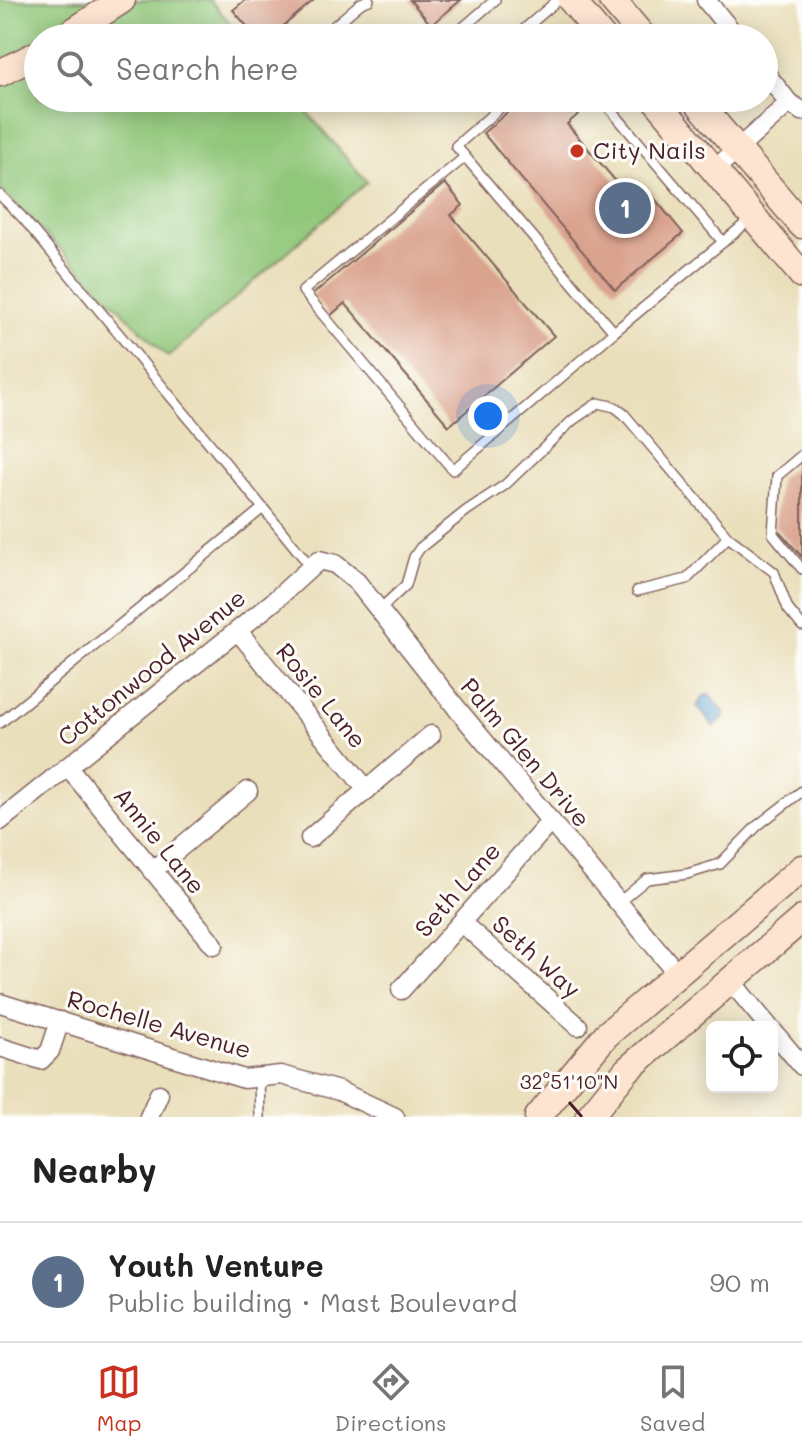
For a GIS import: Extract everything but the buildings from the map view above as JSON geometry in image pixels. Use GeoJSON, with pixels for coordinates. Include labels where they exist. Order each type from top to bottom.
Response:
{"type":"FeatureCollection","features":[{"type":"Feature","properties":{"kind":"main road"},"geometry":{"type":"LineString","coordinates":[[85,24],[122,0]]}},
{"type":"Feature","properties":{"kind":"main road"},"geometry":{"type":"LineString","coordinates":[[571,0],[590,24]]}},
{"type":"Feature","properties":{"kind":"main road"},"geometry":{"type":"LineString","coordinates":[[612,0],[632,24]]}},
{"type":"Feature","properties":{"kind":"main road"},"geometry":{"type":"LineString","coordinates":[[0,73],[24,61]]}},
{"type":"Feature","properties":{"kind":"main road"},"geometry":{"type":"LineString","coordinates":[[666,112],[802,275]]}},
{"type":"Feature","properties":{"kind":"main road"},"geometry":{"type":"LineString","coordinates":[[706,112],[802,225]]}},
{"type":"Feature","properties":{"kind":"main road"},"geometry":{"type":"LineString","coordinates":[[538,1117],[606,1035],[802,868]]}},
{"type":"Feature","properties":{"kind":"main road"},"geometry":{"type":"LineString","coordinates":[[589,1117],[609,1089],[802,919]]}},
{"type":"Feature","properties":{"kind":"main road"},"geometry":{"type":"LineString","coordinates":[[609,1089],[612,1067],[678,1005],[686,993],[677,973]]}},
{"type":"Feature","properties":{"kind":"street"},"geometry":{"type":"LineString","coordinates":[[706,0],[726,24]]}},
{"type":"Feature","properties":{"kind":"street"},"geometry":{"type":"LineString","coordinates":[[714,170],[796,107],[778,87]]}},
{"type":"Feature","properties":{"kind":"street","name":"Palm Glen Drive"},"geometry":{"type":"LineString","coordinates":[[311,567],[319,560],[335,564],[357,582],[677,973]]}},
{"type":"Feature","properties":{"kind":"street","name":"Cottonwood Avenue"},"geometry":{"type":"LineString","coordinates":[[0,821],[238,631],[311,567]]}},
{"type":"Feature","properties":{"kind":"street","name":"Rosie Lane"},"geometry":{"type":"LineString","coordinates":[[238,631],[367,790]]}},
{"type":"Feature","properties":{"kind":"street"},"geometry":{"type":"LineString","coordinates":[[310,838],[431,735]]}},
{"type":"Feature","properties":{"kind":"street","name":"Annie Lane"},"geometry":{"type":"LineString","coordinates":[[68,767],[214,945]]}},
{"type":"Feature","properties":{"kind":"street"},"geometry":{"type":"LineString","coordinates":[[152,871],[248,791]]}},
{"type":"Feature","properties":{"kind":"street","name":"Seth Lane"},"geometry":{"type":"LineString","coordinates":[[401,990],[551,821]]}},
{"type":"Feature","properties":{"kind":"street","name":"Seth Way"},"geometry":{"type":"LineString","coordinates":[[462,923],[578,1026]]}},
{"type":"Feature","properties":{"kind":"street"},"geometry":{"type":"LineString","coordinates":[[730,980],[764,1021]]}},
{"type":"Feature","properties":{"kind":"street","name":"Rochelle Avenue"},"geometry":{"type":"LineString","coordinates":[[0,1003],[244,1079],[281,1075],[339,1091],[395,1117]]}},
{"type":"Feature","properties":{"kind":"street"},"geometry":{"type":"LineString","coordinates":[[0,1047],[41,1060],[50,1051],[60,1021]]}},
{"type":"Feature","properties":{"kind":"street"},"geometry":{"type":"LineString","coordinates":[[778,1037],[802,1066]]}},
{"type":"Feature","properties":{"kind":"street"},"geometry":{"type":"LineString","coordinates":[[149,1117],[159,1094]]}},
{"type":"Feature","properties":{"kind":"lane"},"geometry":{"type":"LineString","coordinates":[[336,24],[369,0]]}},
{"type":"Feature","properties":{"kind":"lane"},"geometry":{"type":"LineString","coordinates":[[467,24],[495,0]]}},
{"type":"Feature","properties":{"kind":"lane"},"geometry":{"type":"LineString","coordinates":[[530,24],[558,0]]}},
{"type":"Feature","properties":{"kind":"lane"},"geometry":{"type":"LineString","coordinates":[[495,112],[456,146],[614,332]]}},
{"type":"Feature","properties":{"kind":"lane"},"geometry":{"type":"LineString","coordinates":[[613,112],[723,242]]}},
{"type":"Feature","properties":{"kind":"lane"},"geometry":{"type":"LineString","coordinates":[[465,157],[303,291],[453,470],[754,217]]}},
{"type":"Feature","properties":{"kind":"lane"},"geometry":{"type":"LineString","coordinates":[[0,195],[22,217],[311,567]]}},
{"type":"Feature","properties":{"kind":"lane"},"geometry":{"type":"LineString","coordinates":[[379,610],[406,585],[414,557],[420,548],[505,485],[573,420],[598,403],[615,407],[624,414],[728,537],[774,572],[788,609],[802,626]]}},
{"type":"Feature","properties":{"kind":"lane"},"geometry":{"type":"LineString","coordinates":[[802,455],[777,476],[773,534],[802,569]]}},
{"type":"Feature","properties":{"kind":"lane"},"geometry":{"type":"LineString","coordinates":[[0,723],[263,508]]}},
{"type":"Feature","properties":{"kind":"lane"},"geometry":{"type":"LineString","coordinates":[[637,591],[687,579],[728,537]]}},
{"type":"Feature","properties":{"kind":"lane"},"geometry":{"type":"LineString","coordinates":[[618,903],[647,879],[687,874],[720,864],[757,826],[802,791]]}},
{"type":"Feature","properties":{"kind":"lane"},"geometry":{"type":"LineString","coordinates":[[259,1077],[260,1117]]}},
{"type":"Feature","properties":{"kind":"green space"},"geometry":{"type":"Polygon","coordinates":[[[0,0],[210,0],[231,24],[24,24],[24,112],[307,112],[367,182],[168,357],[0,189],[0,0]]]}},
{"type":"Feature","properties":{"kind":"water"},"geometry":{"type":"Polygon","coordinates":[[[705,695],[710,695],[724,712],[724,717],[714,727],[697,706],[705,695]]]}},
{"type":"Feature","properties":{"kind":"place","name":"City Nails"},"geometry":{"type":"Point","coordinates":[577,151]}},
{"type":"Feature","properties":{"kind":"place","name":"Youth Venture"},"geometry":{"type":"Point","coordinates":[625,208]}}]}
